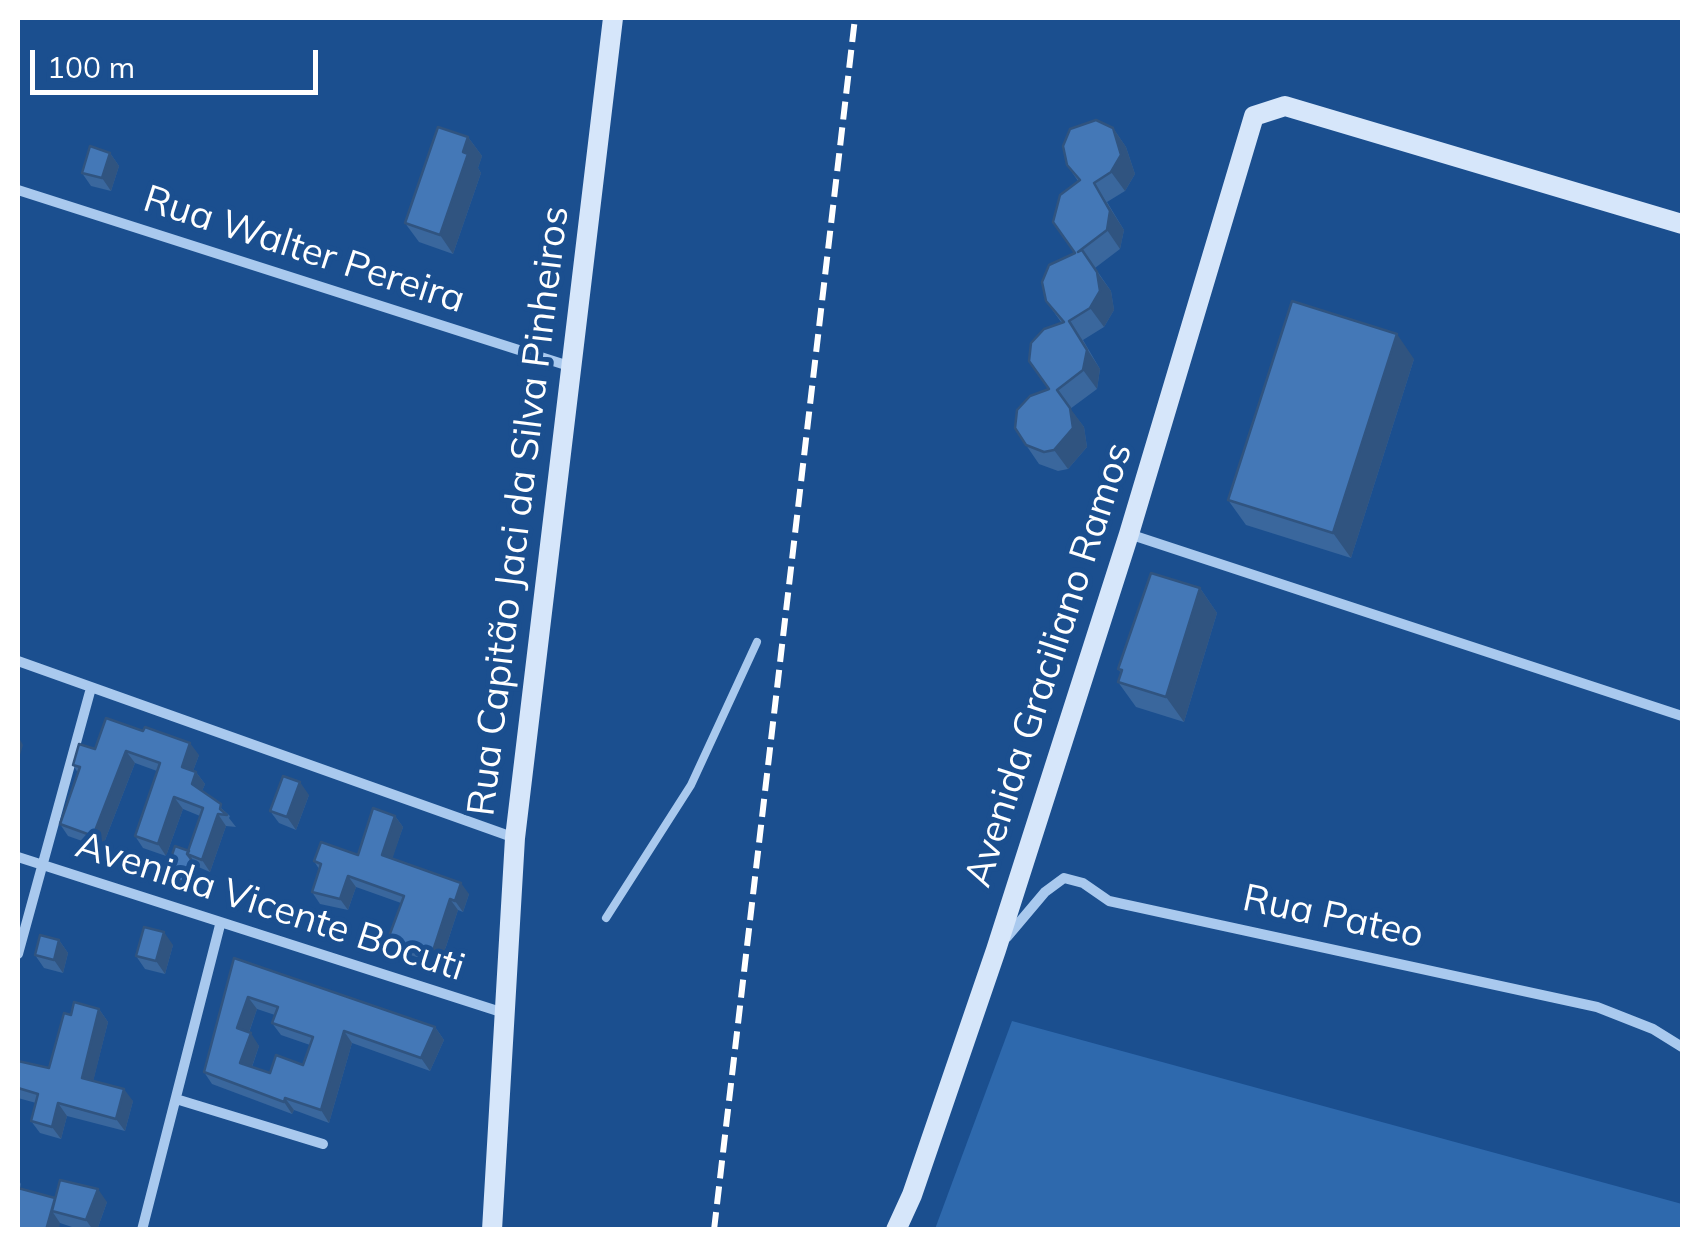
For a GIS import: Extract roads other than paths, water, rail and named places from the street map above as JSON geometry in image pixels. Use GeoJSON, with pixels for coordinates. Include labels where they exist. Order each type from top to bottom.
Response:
{"type":"FeatureCollection","features":[{"type":"Feature","properties":{"kind":"street","name":"Rua Capitão Jaci da Silva Pinheiros"},"geometry":{"type":"LineString","coordinates":[[492,1230],[514,838],[613,18]]}},
{"type":"Feature","properties":{"kind":"street","name":"Avenida Graciliano Ramos"},"geometry":{"type":"LineString","coordinates":[[896,1230],[912,1195],[996,950],[1129,534],[1254,116],[1285,106],[1682,224]]}},
{"type":"Feature","properties":{"kind":"street","name":"Rua Walter Pereira"},"geometry":{"type":"LineString","coordinates":[[18,190],[573,367]]}},
{"type":"Feature","properties":{"kind":"street"},"geometry":{"type":"LineString","coordinates":[[1129,534],[1682,716]]}},
{"type":"Feature","properties":{"kind":"street"},"geometry":{"type":"LineString","coordinates":[[18,662],[514,838]]}},
{"type":"Feature","properties":{"kind":"street"},"geometry":{"type":"LineString","coordinates":[[18,954],[91,688]]}},
{"type":"Feature","properties":{"kind":"street","name":"Avenida Vicente Bocuti"},"geometry":{"type":"LineString","coordinates":[[18,856],[220,925],[505,1014]]}},
{"type":"Feature","properties":{"kind":"street","name":"Rua Pateo"},"geometry":{"type":"LineString","coordinates":[[996,950],[1046,892],[1064,878],[1083,883],[1108,901],[1598,1007],[1652,1029],[1682,1047]]}},
{"type":"Feature","properties":{"kind":"street"},"geometry":{"type":"LineString","coordinates":[[142,1230],[220,925]]}},
{"type":"Feature","properties":{"kind":"street"},"geometry":{"type":"LineString","coordinates":[[176,1099],[323,1144]]}},
{"type":"Feature","properties":{"kind":"lane"},"geometry":{"type":"LineString","coordinates":[[606,918],[690,785],[757,642]]}},
{"type":"Feature","properties":{"kind":"railway"},"geometry":{"type":"LineString","coordinates":[[714,1230],[855,18]]}}]}
